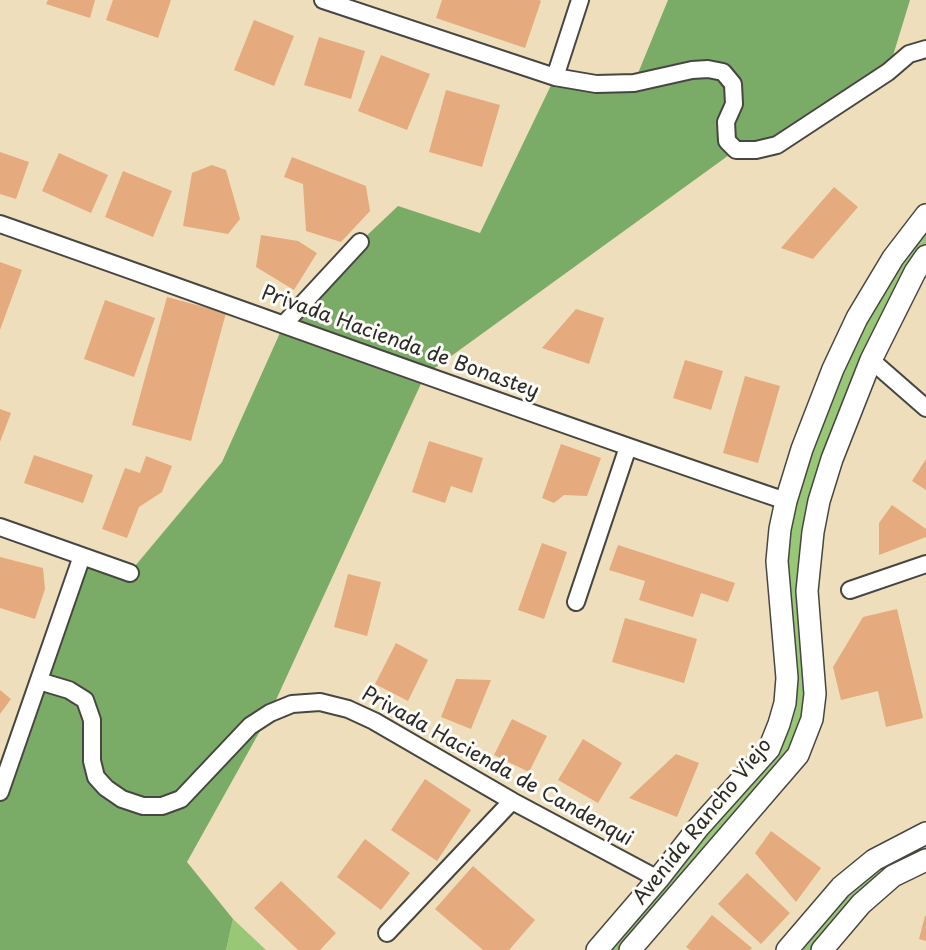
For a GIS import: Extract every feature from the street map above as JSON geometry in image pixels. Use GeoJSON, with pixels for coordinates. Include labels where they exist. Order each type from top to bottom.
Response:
{"type":"FeatureCollection","features":[{"type":"Feature","properties":{"kind":"street"},"geometry":{"type":"LineString","coordinates":[[323,0],[555,77],[596,84],[634,83],[692,70],[708,69],[723,72],[733,84],[734,104],[726,122],[727,141],[736,150],[756,150],[777,145],[888,72],[909,54],[926,49]]}},
{"type":"Feature","properties":{"kind":"street"},"geometry":{"type":"LineString","coordinates":[[555,77],[580,0]]}},
{"type":"Feature","properties":{"kind":"street","name":"Avenida Rancho Viejo"},"geometry":{"type":"LineString","coordinates":[[597,950],[630,913],[698,828],[769,749],[785,703],[788,678],[777,561],[786,501],[806,439],[833,369],[857,318],[893,258],[926,215]]}},
{"type":"Feature","properties":{"kind":"street","name":"Privada Hacienda de Bonastey"},"geometry":{"type":"LineString","coordinates":[[0,224],[786,501]]}},
{"type":"Feature","properties":{"kind":"street","name":"Privada Hacienda de Bonastey"},"geometry":{"type":"LineString","coordinates":[[284,324],[360,242]]}},
{"type":"Feature","properties":{"kind":"street","name":"Avenida Rancho Viejo"},"geometry":{"type":"LineString","coordinates":[[630,950],[798,754],[812,719],[816,694],[807,591],[813,532],[819,501],[832,459],[871,360],[915,272],[926,256]]}},
{"type":"Feature","properties":{"kind":"street"},"geometry":{"type":"LineString","coordinates":[[871,360],[926,408]]}},
{"type":"Feature","properties":{"kind":"street"},"geometry":{"type":"LineString","coordinates":[[576,602],[628,447]]}},
{"type":"Feature","properties":{"kind":"street"},"geometry":{"type":"LineString","coordinates":[[0,527],[130,573]]}},
{"type":"Feature","properties":{"kind":"street"},"geometry":{"type":"LineString","coordinates":[[780,529],[788,540],[799,541],[813,532]]}},
{"type":"Feature","properties":{"kind":"street"},"geometry":{"type":"LineString","coordinates":[[0,792],[82,556]]}},
{"type":"Feature","properties":{"kind":"street"},"geometry":{"type":"LineString","coordinates":[[850,590],[926,564]]}},
{"type":"Feature","properties":{"kind":"street","name":"Privada Hacienda de Candenqui"},"geometry":{"type":"LineString","coordinates":[[39,681],[69,690],[85,700],[92,720],[92,761],[96,777],[106,788],[122,799],[143,806],[162,806],[181,799],[250,726],[270,713],[292,704],[321,702],[348,709],[374,721],[512,801],[658,879]]}},
{"type":"Feature","properties":{"kind":"street","name":"Privada Hacienda de Candenqui"},"geometry":{"type":"LineString","coordinates":[[387,933],[512,801]]}},
{"type":"Feature","properties":{"kind":"street"},"geometry":{"type":"LineString","coordinates":[[698,828],[719,847]]}},
{"type":"Feature","properties":{"kind":"street"},"geometry":{"type":"LineString","coordinates":[[787,950],[841,887],[874,860],[926,833]]}},
{"type":"Feature","properties":{"kind":"street"},"geometry":{"type":"LineString","coordinates":[[822,950],[861,904],[893,876],[926,860]]}},
{"type":"Feature","properties":{"kind":"street"},"geometry":{"type":"LineString","coordinates":[[630,913],[650,927]]}},
{"type":"Feature","properties":{"kind":"green space"},"geometry":{"type":"Polygon","coordinates":[[[668,0],[910,0],[888,72],[777,145],[736,150],[425,375],[270,713],[187,862],[233,919],[226,950],[0,950],[0,792],[82,556],[130,572],[222,462],[284,324],[360,242],[398,206],[480,233],[555,77],[634,83],[668,0]]]}},
{"type":"Feature","properties":{"kind":"green space"},"geometry":{"type":"Polygon","coordinates":[[[926,215],[926,256],[819,501],[815,694],[798,755],[634,950],[597,950],[779,724],[786,501],[893,258],[926,215]]]}},
{"type":"Feature","properties":{"kind":"green space"},"geometry":{"type":"Polygon","coordinates":[[[926,833],[926,860],[822,950],[787,950],[841,887],[926,833]]]}},
{"type":"Feature","properties":{"kind":"green space"},"geometry":{"type":"Polygon","coordinates":[[[233,919],[266,950],[226,950],[233,919]]]}},
{"type":"Feature","properties":{"kind":"building"},"geometry":{"type":"Polygon","coordinates":[[[48,0],[95,0],[90,18],[46,4],[48,0]]]}},
{"type":"Feature","properties":{"kind":"building"},"geometry":{"type":"Polygon","coordinates":[[[113,0],[171,0],[158,38],[106,20],[113,0]]]}},
{"type":"Feature","properties":{"kind":"building"},"geometry":{"type":"Polygon","coordinates":[[[442,0],[541,1],[525,48],[436,18],[442,0]]]}},
{"type":"Feature","properties":{"kind":"building"},"geometry":{"type":"Polygon","coordinates":[[[254,20],[294,36],[274,86],[234,70],[254,20]]]}},
{"type":"Feature","properties":{"kind":"building"},"geometry":{"type":"Polygon","coordinates":[[[319,37],[365,51],[351,99],[304,85],[319,37]]]}},
{"type":"Feature","properties":{"kind":"building"},"geometry":{"type":"Polygon","coordinates":[[[381,55],[430,74],[407,130],[358,111],[381,55]]]}},
{"type":"Feature","properties":{"kind":"building"},"geometry":{"type":"Polygon","coordinates":[[[446,90],[500,105],[482,167],[429,152],[446,90]]]}},
{"type":"Feature","properties":{"kind":"building"},"geometry":{"type":"Polygon","coordinates":[[[0,152],[29,162],[16,199],[0,194],[0,152]]]}},
{"type":"Feature","properties":{"kind":"building"},"geometry":{"type":"Polygon","coordinates":[[[59,153],[108,175],[91,213],[42,191],[59,153]]]}},
{"type":"Feature","properties":{"kind":"building"},"geometry":{"type":"Polygon","coordinates":[[[292,157],[366,186],[370,211],[341,242],[306,231],[303,184],[284,177],[292,157]]]}},
{"type":"Feature","properties":{"kind":"building"},"geometry":{"type":"Polygon","coordinates":[[[212,165],[226,170],[240,219],[228,234],[183,226],[192,173],[212,165]]]}},
{"type":"Feature","properties":{"kind":"building"},"geometry":{"type":"Polygon","coordinates":[[[123,171],[172,191],[153,237],[105,217],[123,171]]]}},
{"type":"Feature","properties":{"kind":"building"},"geometry":{"type":"Polygon","coordinates":[[[834,187],[858,207],[813,259],[781,248],[834,187]]]}},
{"type":"Feature","properties":{"kind":"building"},"geometry":{"type":"Polygon","coordinates":[[[261,235],[298,241],[317,253],[294,290],[256,267],[261,235]]]}},
{"type":"Feature","properties":{"kind":"building"},"geometry":{"type":"Polygon","coordinates":[[[0,262],[22,270],[0,330],[0,262]]]}},
{"type":"Feature","properties":{"kind":"building"},"geometry":{"type":"Polygon","coordinates":[[[167,297],[226,313],[191,441],[132,425],[167,297]]]}},
{"type":"Feature","properties":{"kind":"building"},"geometry":{"type":"Polygon","coordinates":[[[105,300],[155,318],[134,377],[84,359],[105,300]]]}},
{"type":"Feature","properties":{"kind":"building"},"geometry":{"type":"Polygon","coordinates":[[[576,309],[604,318],[589,364],[542,348],[576,309]]]}},
{"type":"Feature","properties":{"kind":"building"},"geometry":{"type":"Polygon","coordinates":[[[685,360],[723,371],[711,410],[673,398],[685,360]]]}},
{"type":"Feature","properties":{"kind":"building"},"geometry":{"type":"Polygon","coordinates":[[[745,376],[780,386],[758,463],[723,453],[745,376]]]}},
{"type":"Feature","properties":{"kind":"building"},"geometry":{"type":"Polygon","coordinates":[[[0,409],[11,413],[0,442],[0,409]]]}},
{"type":"Feature","properties":{"kind":"building"},"geometry":{"type":"Polygon","coordinates":[[[429,441],[483,458],[472,493],[451,486],[445,503],[412,492],[429,441]]]}},
{"type":"Feature","properties":{"kind":"building"},"geometry":{"type":"Polygon","coordinates":[[[561,444],[601,458],[587,496],[564,495],[554,503],[542,498],[561,444]]]}},
{"type":"Feature","properties":{"kind":"building"},"geometry":{"type":"Polygon","coordinates":[[[34,455],[93,475],[83,503],[24,483],[34,455]]]}},
{"type":"Feature","properties":{"kind":"building"},"geometry":{"type":"Polygon","coordinates":[[[146,456],[172,466],[162,492],[139,507],[127,538],[102,529],[125,468],[140,473],[146,456]]]}},
{"type":"Feature","properties":{"kind":"building"},"geometry":{"type":"Polygon","coordinates":[[[926,459],[926,490],[912,481],[926,459]]]}},
{"type":"Feature","properties":{"kind":"building"},"geometry":{"type":"Polygon","coordinates":[[[892,505],[926,529],[926,537],[879,555],[879,523],[892,505]]]}},
{"type":"Feature","properties":{"kind":"building"},"geometry":{"type":"Polygon","coordinates":[[[542,543],[567,552],[544,619],[518,610],[542,543]]]}},
{"type":"Feature","properties":{"kind":"building"},"geometry":{"type":"Polygon","coordinates":[[[618,545],[735,583],[728,602],[701,593],[693,617],[639,600],[645,581],[609,570],[618,545]]]}},
{"type":"Feature","properties":{"kind":"building"},"geometry":{"type":"Polygon","coordinates":[[[0,557],[43,568],[45,589],[35,619],[0,608],[0,557]]]}},
{"type":"Feature","properties":{"kind":"building"},"geometry":{"type":"Polygon","coordinates":[[[348,574],[381,582],[367,636],[334,627],[348,574]]]}},
{"type":"Feature","properties":{"kind":"building"},"geometry":{"type":"Polygon","coordinates":[[[897,609],[923,718],[886,727],[878,691],[841,700],[833,667],[863,617],[897,609]]]}},
{"type":"Feature","properties":{"kind":"building"},"geometry":{"type":"Polygon","coordinates":[[[625,618],[697,639],[684,683],[612,662],[625,618]]]}},
{"type":"Feature","properties":{"kind":"building"},"geometry":{"type":"Polygon","coordinates":[[[396,643],[428,660],[408,701],[375,684],[396,643]]]}},
{"type":"Feature","properties":{"kind":"building"},"geometry":{"type":"Polygon","coordinates":[[[456,679],[491,680],[471,729],[441,717],[456,679]]]}},
{"type":"Feature","properties":{"kind":"building"},"geometry":{"type":"Polygon","coordinates":[[[0,690],[11,699],[0,714],[0,690]]]}},
{"type":"Feature","properties":{"kind":"building"},"geometry":{"type":"Polygon","coordinates":[[[512,719],[547,736],[529,772],[494,755],[512,719]]]}},
{"type":"Feature","properties":{"kind":"building"},"geometry":{"type":"Polygon","coordinates":[[[583,739],[622,763],[598,803],[558,780],[583,739]]]}},
{"type":"Feature","properties":{"kind":"building"},"geometry":{"type":"Polygon","coordinates":[[[676,754],[699,763],[677,817],[629,798],[676,754]]]}},
{"type":"Feature","properties":{"kind":"building"},"geometry":{"type":"Polygon","coordinates":[[[425,779],[471,810],[437,861],[391,830],[425,779]]]}},
{"type":"Feature","properties":{"kind":"building"},"geometry":{"type":"Polygon","coordinates":[[[771,831],[821,868],[796,902],[755,853],[771,831]]]}},
{"type":"Feature","properties":{"kind":"building"},"geometry":{"type":"Polygon","coordinates":[[[365,839],[410,873],[381,910],[337,877],[365,839]]]}},
{"type":"Feature","properties":{"kind":"building"},"geometry":{"type":"Polygon","coordinates":[[[473,866],[535,920],[509,950],[483,950],[435,909],[473,866]]]}},
{"type":"Feature","properties":{"kind":"building"},"geometry":{"type":"Polygon","coordinates":[[[747,873],[790,913],[761,944],[718,904],[747,873]]]}},
{"type":"Feature","properties":{"kind":"building"},"geometry":{"type":"Polygon","coordinates":[[[281,881],[336,933],[320,950],[298,950],[254,908],[281,881]]]}},
{"type":"Feature","properties":{"kind":"building"},"geometry":{"type":"Polygon","coordinates":[[[712,915],[752,948],[750,950],[690,950],[686,947],[712,915]]]}},
{"type":"Feature","properties":{"kind":"building"},"geometry":{"type":"Polygon","coordinates":[[[926,916],[926,941],[919,939],[926,916]]]}}]}
